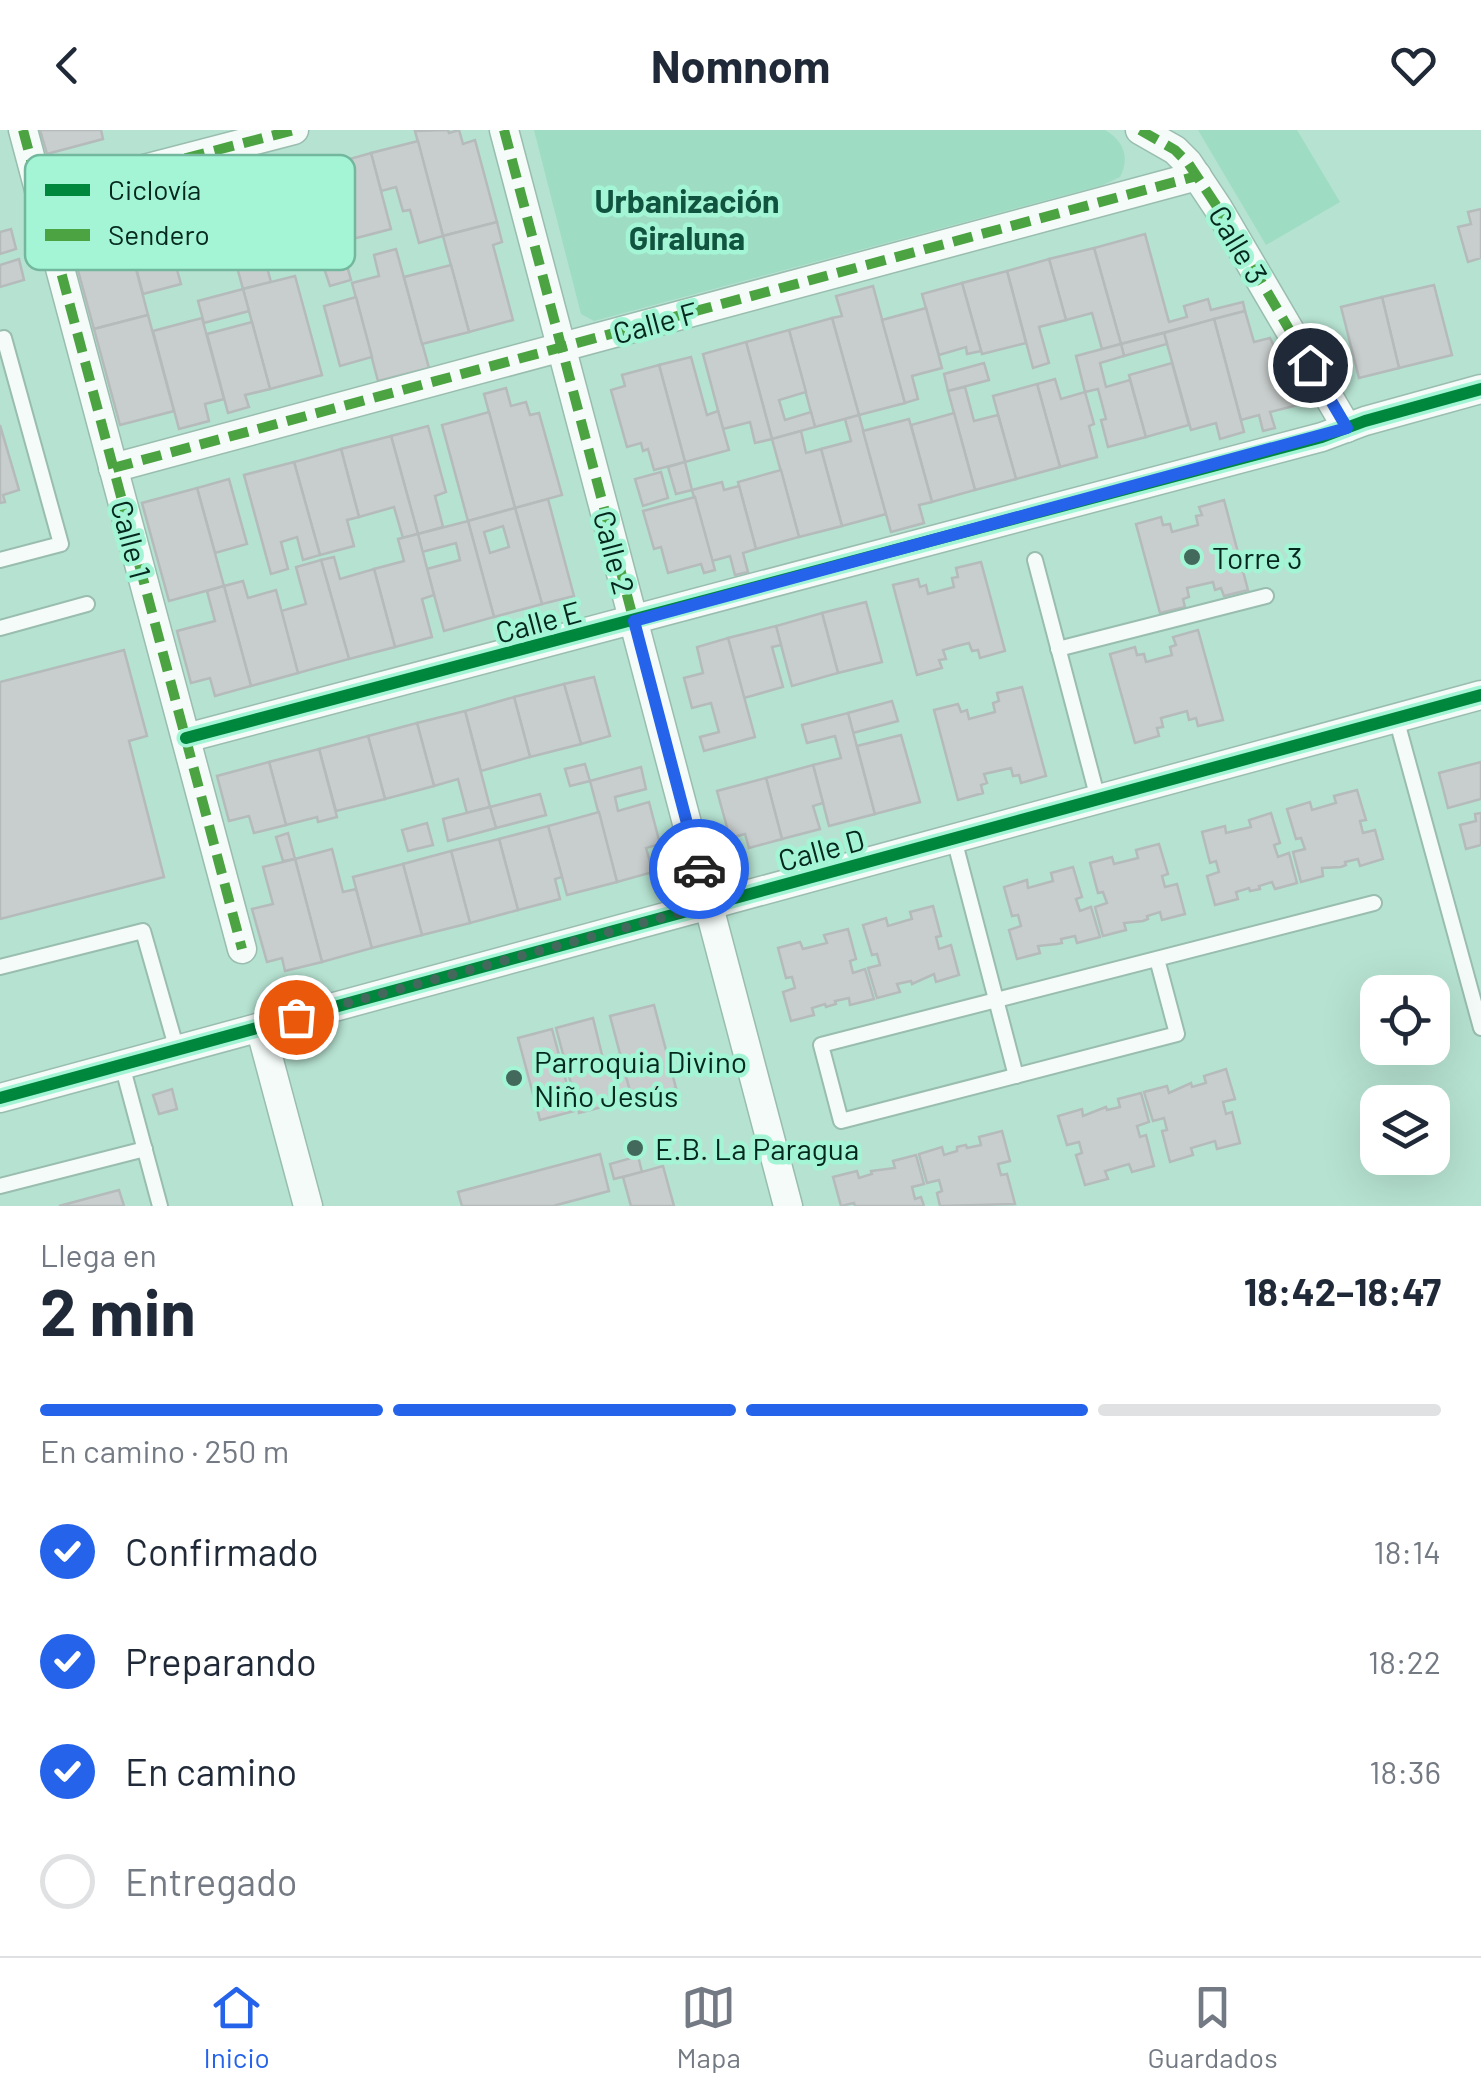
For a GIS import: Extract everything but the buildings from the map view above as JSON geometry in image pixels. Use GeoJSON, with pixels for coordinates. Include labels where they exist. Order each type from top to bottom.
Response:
{"type":"FeatureCollection","features":[{"type":"Feature","properties":{"kind":"street","name":"Calle 1"},"geometry":{"type":"LineString","coordinates":[[23,130],[29,155]]}},
{"type":"Feature","properties":{"kind":"street"},"geometry":{"type":"LineString","coordinates":[[198,155],[294,130]]}},
{"type":"Feature","properties":{"kind":"street","name":"Calle 2"},"geometry":{"type":"LineString","coordinates":[[504,130],[788,1206]]}},
{"type":"Feature","properties":{"kind":"street","name":"Calle 3"},"geometry":{"type":"LineString","coordinates":[[1140,130],[1175,150],[1196,176],[1347,428]]}},
{"type":"Feature","properties":{"kind":"street","name":"Calle F"},"geometry":{"type":"LineString","coordinates":[[113,468],[1196,176]]}},
{"type":"Feature","properties":{"kind":"street","name":"Calle 1"},"geometry":{"type":"LineString","coordinates":[[60,270],[242,949]]}},
{"type":"Feature","properties":{"kind":"street","name":"Calle E"},"geometry":{"type":"LineString","coordinates":[[186,738],[634,621],[1481,389]]}},
{"type":"Feature","properties":{"kind":"street","name":"Calle D"},"geometry":{"type":"LineString","coordinates":[[0,1098],[1481,695]]}},
{"type":"Feature","properties":{"kind":"street"},"geometry":{"type":"LineString","coordinates":[[260,1027],[308,1206]]}},
{"type":"Feature","properties":{"kind":"lane"},"geometry":{"type":"LineString","coordinates":[[0,339],[4,338],[61,544],[0,560]]}},
{"type":"Feature","properties":{"kind":"lane"},"geometry":{"type":"LineString","coordinates":[[1035,560],[1098,799]]}},
{"type":"Feature","properties":{"kind":"lane"},"geometry":{"type":"LineString","coordinates":[[1058,648],[1266,596]]}},
{"type":"Feature","properties":{"kind":"lane"},"geometry":{"type":"LineString","coordinates":[[0,628],[87,604]]}},
{"type":"Feature","properties":{"kind":"lane"},"geometry":{"type":"LineString","coordinates":[[1396,718],[1481,1028]]}},
{"type":"Feature","properties":{"kind":"lane"},"geometry":{"type":"LineString","coordinates":[[954,838],[1016,1076]]}},
{"type":"Feature","properties":{"kind":"lane"},"geometry":{"type":"LineString","coordinates":[[1157,959],[1177,1034],[840,1121],[821,1045],[1374,903]]}},
{"type":"Feature","properties":{"kind":"lane"},"geometry":{"type":"LineString","coordinates":[[0,967],[143,931],[177,1050]]}},
{"type":"Feature","properties":{"kind":"lane"},"geometry":{"type":"LineString","coordinates":[[122,1065],[160,1206]]}},
{"type":"Feature","properties":{"kind":"lane"},"geometry":{"type":"LineString","coordinates":[[0,1186],[144,1149]]}},
{"type":"Feature","properties":{"kind":"green space"},"geometry":{"type":"Polygon","coordinates":[[[534,130],[1105,130],[1121,145],[1125,163],[1120,177],[1103,185],[594,321],[581,314],[534,130]]]}},
{"type":"Feature","properties":{"kind":"green space"},"geometry":{"type":"Polygon","coordinates":[[[1198,130],[1297,130],[1340,202],[1266,245],[1198,130]]]}},
{"type":"Feature","properties":{"kind":"marked path"},"geometry":{"type":"LineString","coordinates":[[23,130],[30,155]]}},
{"type":"Feature","properties":{"kind":"marked path"},"geometry":{"type":"LineString","coordinates":[[198,155],[294,130]]}},
{"type":"Feature","properties":{"kind":"marked path"},"geometry":{"type":"LineString","coordinates":[[504,130],[709,905]]}},
{"type":"Feature","properties":{"kind":"marked path"},"geometry":{"type":"LineString","coordinates":[[1140,130],[1175,150],[1188,163],[1347,428]]}},
{"type":"Feature","properties":{"kind":"marked path"},"geometry":{"type":"LineString","coordinates":[[113,468],[1197,176]]}},
{"type":"Feature","properties":{"kind":"marked path"},"geometry":{"type":"LineString","coordinates":[[60,270],[242,949]]}},
{"type":"Feature","properties":{"kind":"cycle path"},"geometry":{"type":"LineString","coordinates":[[186,738],[1322,437],[1481,389]]}},
{"type":"Feature","properties":{"kind":"cycle path"},"geometry":{"type":"LineString","coordinates":[[0,1098],[1481,695]]}},
{"type":"Feature","properties":{"kind":"way so far"},"geometry":{"type":"LineString","coordinates":[[296,1017],[709,905],[699,869]]}},
{"type":"Feature","properties":{"kind":"place","name":"Torre 3"},"geometry":{"type":"Point","coordinates":[1192,557]}},
{"type":"Feature","properties":{"kind":"place","name":"Parroquia Divino Niño Jesús"},"geometry":{"type":"Point","coordinates":[514,1078]}},
{"type":"Feature","properties":{"kind":"place","name":"E.B. La Paragua"},"geometry":{"type":"Point","coordinates":[635,1148]}},
{"type":"Feature","properties":{"kind":"district","name":"Urbanización Giraluna"},"geometry":{"type":"Point","coordinates":[687,218]}},
{"type":"Feature","properties":{"kind":"route"},"geometry":{"type":"LineString","coordinates":[[699,869],[634,621],[1347,428],[1310,365]]}}]}
